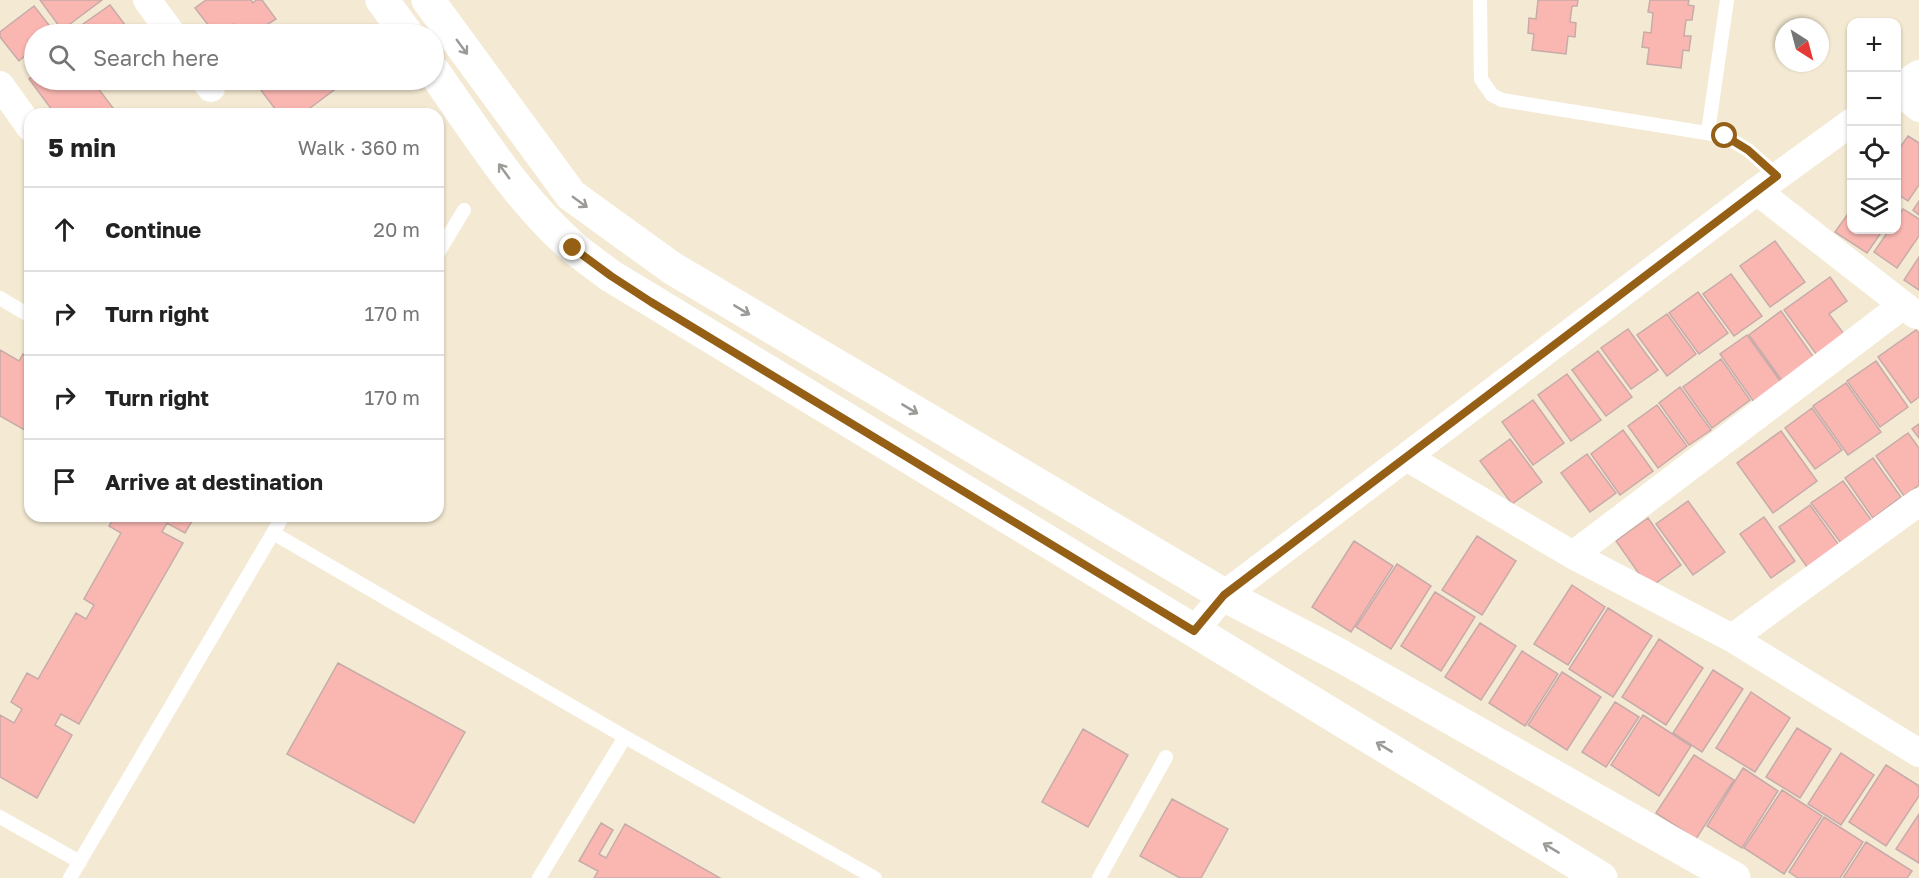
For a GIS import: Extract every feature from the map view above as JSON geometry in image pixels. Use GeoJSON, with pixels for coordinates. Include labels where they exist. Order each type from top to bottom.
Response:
{"type":"FeatureCollection","features":[{"type":"Feature","properties":{"kind":"street"},"geometry":{"type":"LineString","coordinates":[[147,0],[165,24]]}},
{"type":"Feature","properties":{"kind":"street"},"geometry":{"type":"LineString","coordinates":[[382,0],[400,24]]}},
{"type":"Feature","properties":{"kind":"street"},"geometry":{"type":"LineString","coordinates":[[428,0],[571,195],[672,268],[1224,595],[1341,656],[1734,878]]}},
{"type":"Feature","properties":{"kind":"street"},"geometry":{"type":"LineString","coordinates":[[1901,86],[1919,74]]}},
{"type":"Feature","properties":{"kind":"street"},"geometry":{"type":"LineString","coordinates":[[0,85],[24,119]]}},
{"type":"Feature","properties":{"kind":"street"},"geometry":{"type":"LineString","coordinates":[[444,86],[519,189],[573,248],[611,276],[1601,878]]}},
{"type":"Feature","properties":{"kind":"street"},"geometry":{"type":"LineString","coordinates":[[1901,92],[1919,108]]}},
{"type":"Feature","properties":{"kind":"street"},"geometry":{"type":"LineString","coordinates":[[1194,631],[1224,595],[1847,125]]}},
{"type":"Feature","properties":{"kind":"street"},"geometry":{"type":"LineString","coordinates":[[1573,555],[1911,311],[1767,184]]}},
{"type":"Feature","properties":{"kind":"street"},"geometry":{"type":"LineString","coordinates":[[1408,458],[1573,555],[1732,639],[1919,753]]}},
{"type":"Feature","properties":{"kind":"street"},"geometry":{"type":"LineString","coordinates":[[1732,639],[1919,502]]}},
{"type":"Feature","properties":{"kind":"lane"},"geometry":{"type":"LineString","coordinates":[[1480,0],[1481,79],[1492,94],[1502,100],[1725,136],[1738,143],[1767,184]]}},
{"type":"Feature","properties":{"kind":"lane"},"geometry":{"type":"LineString","coordinates":[[1708,132],[1727,0]]}},
{"type":"Feature","properties":{"kind":"lane"},"geometry":{"type":"LineString","coordinates":[[444,243],[464,210]]}},
{"type":"Feature","properties":{"kind":"lane"},"geometry":{"type":"LineString","coordinates":[[0,298],[24,312]]}},
{"type":"Feature","properties":{"kind":"lane"},"geometry":{"type":"LineString","coordinates":[[70,878],[279,522]]}},
{"type":"Feature","properties":{"kind":"lane"},"geometry":{"type":"LineString","coordinates":[[273,533],[625,737],[875,878]]}},
{"type":"Feature","properties":{"kind":"lane"},"geometry":{"type":"LineString","coordinates":[[539,878],[625,737]]}},
{"type":"Feature","properties":{"kind":"lane"},"geometry":{"type":"LineString","coordinates":[[1099,878],[1166,757]]}},
{"type":"Feature","properties":{"kind":"lane"},"geometry":{"type":"LineString","coordinates":[[0,817],[80,862]]}},
{"type":"Feature","properties":{"kind":"building"},"geometry":{"type":"Polygon","coordinates":[[[40,0],[102,0],[70,24],[58,24],[40,0]]]}},
{"type":"Feature","properties":{"kind":"building"},"geometry":{"type":"Polygon","coordinates":[[[206,0],[251,0],[253,3],[256,0],[262,0],[276,19],[268,24],[207,24],[195,8],[206,0]]]}},
{"type":"Feature","properties":{"kind":"building"},"geometry":{"type":"Polygon","coordinates":[[[1538,0],[1578,0],[1577,6],[1572,6],[1570,22],[1576,23],[1575,37],[1568,36],[1566,54],[1532,50],[1534,34],[1528,33],[1529,18],[1536,19],[1538,0]]]}},
{"type":"Feature","properties":{"kind":"building"},"geometry":{"type":"Polygon","coordinates":[[[1650,0],[1689,0],[1688,5],[1694,6],[1692,20],[1686,20],[1684,36],[1691,36],[1689,51],[1683,50],[1681,68],[1647,64],[1649,48],[1642,47],[1644,32],[1651,33],[1653,13],[1648,12],[1650,0]]]}},
{"type":"Feature","properties":{"kind":"building"},"geometry":{"type":"Polygon","coordinates":[[[110,5],[124,24],[83,24],[110,5]]]}},
{"type":"Feature","properties":{"kind":"building"},"geometry":{"type":"Polygon","coordinates":[[[34,6],[48,24],[24,24],[24,57],[19,61],[0,37],[0,32],[34,6]]]}},
{"type":"Feature","properties":{"kind":"building"},"geometry":{"type":"Polygon","coordinates":[[[37,90],[100,90],[113,108],[51,108],[37,90]]]}},
{"type":"Feature","properties":{"kind":"building"},"geometry":{"type":"Polygon","coordinates":[[[261,90],[334,90],[310,108],[274,108],[261,90]]]}},
{"type":"Feature","properties":{"kind":"building"},"geometry":{"type":"Polygon","coordinates":[[[1908,136],[1919,143],[1919,185],[1908,201],[1901,196],[1901,146],[1908,136]]]}},
{"type":"Feature","properties":{"kind":"building"},"geometry":{"type":"Polygon","coordinates":[[[1919,201],[1919,215],[1913,210],[1919,201]]]}},
{"type":"Feature","properties":{"kind":"building"},"geometry":{"type":"Polygon","coordinates":[[[1903,209],[1919,219],[1919,236],[1897,268],[1874,252],[1886,234],[1901,234],[1903,209]]]}},
{"type":"Feature","properties":{"kind":"building"},"geometry":{"type":"Polygon","coordinates":[[[1847,215],[1847,234],[1880,234],[1867,253],[1835,232],[1847,215]]]}},
{"type":"Feature","properties":{"kind":"building"},"geometry":{"type":"Polygon","coordinates":[[[1775,241],[1805,282],[1770,307],[1740,266],[1775,241]]]}},
{"type":"Feature","properties":{"kind":"building"},"geometry":{"type":"Polygon","coordinates":[[[1919,257],[1919,290],[1904,280],[1919,257]]]}},
{"type":"Feature","properties":{"kind":"building"},"geometry":{"type":"Polygon","coordinates":[[[1731,274],[1762,316],[1734,336],[1703,294],[1731,274]]]}},
{"type":"Feature","properties":{"kind":"building"},"geometry":{"type":"Polygon","coordinates":[[[1830,277],[1847,301],[1829,314],[1847,338],[1819,358],[1784,310],[1830,277]]]}},
{"type":"Feature","properties":{"kind":"building"},"geometry":{"type":"Polygon","coordinates":[[[1698,292],[1728,333],[1699,354],[1669,313],[1698,292]]]}},
{"type":"Feature","properties":{"kind":"building"},"geometry":{"type":"Polygon","coordinates":[[[1781,311],[1815,359],[1783,382],[1749,335],[1781,311]]]}},
{"type":"Feature","properties":{"kind":"building"},"geometry":{"type":"Polygon","coordinates":[[[1667,314],[1696,354],[1667,376],[1637,335],[1667,314]]]}},
{"type":"Feature","properties":{"kind":"building"},"geometry":{"type":"Polygon","coordinates":[[[1628,329],[1658,370],[1631,389],[1601,348],[1628,329]]]}},
{"type":"Feature","properties":{"kind":"building"},"geometry":{"type":"Polygon","coordinates":[[[1916,330],[1919,333],[1919,397],[1911,403],[1878,357],[1916,330]]]}},
{"type":"Feature","properties":{"kind":"building"},"geometry":{"type":"Polygon","coordinates":[[[1747,335],[1781,382],[1754,402],[1720,354],[1747,335]]]}},
{"type":"Feature","properties":{"kind":"building"},"geometry":{"type":"Polygon","coordinates":[[[0,350],[19,361],[23,354],[24,430],[0,416],[0,350]]]}},
{"type":"Feature","properties":{"kind":"building"},"geometry":{"type":"Polygon","coordinates":[[[1598,351],[1632,397],[1606,416],[1572,370],[1598,351]]]}},
{"type":"Feature","properties":{"kind":"building"},"geometry":{"type":"Polygon","coordinates":[[[1721,359],[1750,400],[1712,428],[1683,387],[1721,359]]]}},
{"type":"Feature","properties":{"kind":"building"},"geometry":{"type":"Polygon","coordinates":[[[1876,361],[1908,407],[1880,427],[1847,381],[1876,361]]]}},
{"type":"Feature","properties":{"kind":"building"},"geometry":{"type":"Polygon","coordinates":[[[1567,374],[1601,420],[1571,441],[1538,395],[1567,374]]]}},
{"type":"Feature","properties":{"kind":"building"},"geometry":{"type":"Polygon","coordinates":[[[1846,383],[1881,432],[1848,455],[1813,406],[1846,383]]]}},
{"type":"Feature","properties":{"kind":"building"},"geometry":{"type":"Polygon","coordinates":[[[1680,387],[1711,430],[1689,445],[1659,403],[1680,387]]]}},
{"type":"Feature","properties":{"kind":"building"},"geometry":{"type":"Polygon","coordinates":[[[1533,400],[1564,443],[1533,465],[1502,422],[1533,400]]]}},
{"type":"Feature","properties":{"kind":"building"},"geometry":{"type":"Polygon","coordinates":[[[1657,405],[1687,446],[1658,468],[1628,426],[1657,405]]]}},
{"type":"Feature","properties":{"kind":"building"},"geometry":{"type":"Polygon","coordinates":[[[1812,408],[1842,450],[1815,469],[1785,428],[1812,408]]]}},
{"type":"Feature","properties":{"kind":"building"},"geometry":{"type":"Polygon","coordinates":[[[1919,424],[1919,438],[1912,429],[1919,424]]]}},
{"type":"Feature","properties":{"kind":"building"},"geometry":{"type":"Polygon","coordinates":[[[1623,430],[1653,471],[1620,495],[1591,454],[1623,430]]]}},
{"type":"Feature","properties":{"kind":"building"},"geometry":{"type":"Polygon","coordinates":[[[1781,431],[1817,481],[1773,513],[1737,463],[1781,431]]]}},
{"type":"Feature","properties":{"kind":"building"},"geometry":{"type":"Polygon","coordinates":[[[1908,433],[1919,448],[1919,485],[1904,496],[1876,456],[1908,433]]]}},
{"type":"Feature","properties":{"kind":"building"},"geometry":{"type":"Polygon","coordinates":[[[1510,439],[1542,482],[1512,504],[1480,461],[1510,439]]]}},
{"type":"Feature","properties":{"kind":"building"},"geometry":{"type":"Polygon","coordinates":[[[1587,454],[1616,493],[1590,512],[1561,473],[1587,454]]]}},
{"type":"Feature","properties":{"kind":"building"},"geometry":{"type":"Polygon","coordinates":[[[1873,458],[1901,497],[1873,518],[1845,478],[1873,458]]]}},
{"type":"Feature","properties":{"kind":"building"},"geometry":{"type":"Polygon","coordinates":[[[1843,481],[1872,521],[1841,543],[1811,503],[1843,481]]]}},
{"type":"Feature","properties":{"kind":"building"},"geometry":{"type":"Polygon","coordinates":[[[1688,501],[1725,552],[1693,575],[1656,524],[1688,501]]]}},
{"type":"Feature","properties":{"kind":"building"},"geometry":{"type":"Polygon","coordinates":[[[1810,505],[1839,545],[1807,567],[1779,527],[1810,505]]]}},
{"type":"Feature","properties":{"kind":"building"},"geometry":{"type":"Polygon","coordinates":[[[1764,517],[1795,561],[1771,578],[1740,534],[1764,517]]]}},
{"type":"Feature","properties":{"kind":"building"},"geometry":{"type":"Polygon","coordinates":[[[1648,518],[1681,565],[1649,588],[1616,541],[1648,518]]]}},
{"type":"Feature","properties":{"kind":"building"},"geometry":{"type":"Polygon","coordinates":[[[111,522],[191,522],[185,533],[167,523],[162,532],[183,543],[79,724],[61,714],[55,725],[72,735],[37,798],[0,777],[0,715],[14,723],[22,709],[11,702],[27,673],[38,679],[76,613],[86,619],[94,605],[84,599],[121,533],[109,526],[111,522]]]}},
{"type":"Feature","properties":{"kind":"building"},"geometry":{"type":"Polygon","coordinates":[[[1477,536],[1516,561],[1482,615],[1442,590],[1477,536]]]}},
{"type":"Feature","properties":{"kind":"building"},"geometry":{"type":"Polygon","coordinates":[[[1354,541],[1393,566],[1351,632],[1312,607],[1354,541]]]}},
{"type":"Feature","properties":{"kind":"building"},"geometry":{"type":"Polygon","coordinates":[[[1397,564],[1431,586],[1391,649],[1356,627],[1397,564]]]}},
{"type":"Feature","properties":{"kind":"building"},"geometry":{"type":"Polygon","coordinates":[[[1572,585],[1605,607],[1568,665],[1534,644],[1572,585]]]}},
{"type":"Feature","properties":{"kind":"building"},"geometry":{"type":"Polygon","coordinates":[[[1435,592],[1475,617],[1441,671],[1401,646],[1435,592]]]}},
{"type":"Feature","properties":{"kind":"building"},"geometry":{"type":"Polygon","coordinates":[[[1608,608],[1652,636],[1613,697],[1569,669],[1608,608]]]}},
{"type":"Feature","properties":{"kind":"building"},"geometry":{"type":"Polygon","coordinates":[[[1480,623],[1516,646],[1481,700],[1445,677],[1480,623]]]}},
{"type":"Feature","properties":{"kind":"building"},"geometry":{"type":"Polygon","coordinates":[[[1659,639],[1703,668],[1666,725],[1622,697],[1659,639]]]}},
{"type":"Feature","properties":{"kind":"building"},"geometry":{"type":"Polygon","coordinates":[[[1522,651],[1558,674],[1525,726],[1489,703],[1522,651]]]}},
{"type":"Feature","properties":{"kind":"building"},"geometry":{"type":"Polygon","coordinates":[[[338,663],[465,732],[414,823],[287,754],[338,663]]]}},
{"type":"Feature","properties":{"kind":"building"},"geometry":{"type":"Polygon","coordinates":[[[1713,670],[1743,689],[1702,752],[1673,733],[1713,670]]]}},
{"type":"Feature","properties":{"kind":"building"},"geometry":{"type":"Polygon","coordinates":[[[1562,672],[1601,697],[1567,750],[1528,725],[1562,672]]]}},
{"type":"Feature","properties":{"kind":"building"},"geometry":{"type":"Polygon","coordinates":[[[1751,692],[1790,718],[1755,772],[1716,748],[1751,692]]]}},
{"type":"Feature","properties":{"kind":"building"},"geometry":{"type":"Polygon","coordinates":[[[1615,702],[1639,717],[1606,767],[1582,752],[1615,702]]]}},
{"type":"Feature","properties":{"kind":"building"},"geometry":{"type":"Polygon","coordinates":[[[1643,715],[1691,746],[1659,796],[1611,765],[1643,715]]]}},
{"type":"Feature","properties":{"kind":"building"},"geometry":{"type":"Polygon","coordinates":[[[1797,728],[1831,749],[1800,798],[1766,777],[1797,728]]]}},
{"type":"Feature","properties":{"kind":"building"},"geometry":{"type":"Polygon","coordinates":[[[1083,729],[1128,755],[1088,827],[1042,802],[1083,729]]]}},
{"type":"Feature","properties":{"kind":"building"},"geometry":{"type":"Polygon","coordinates":[[[1841,753],[1874,775],[1841,825],[1808,804],[1841,753]]]}},
{"type":"Feature","properties":{"kind":"building"},"geometry":{"type":"Polygon","coordinates":[[[1694,755],[1734,780],[1696,839],[1656,813],[1694,755]]]}},
{"type":"Feature","properties":{"kind":"building"},"geometry":{"type":"Polygon","coordinates":[[[1886,765],[1919,786],[1919,796],[1886,846],[1849,822],[1886,765]]]}},
{"type":"Feature","properties":{"kind":"building"},"geometry":{"type":"Polygon","coordinates":[[[1743,768],[1778,791],[1742,848],[1707,826],[1743,768]]]}},
{"type":"Feature","properties":{"kind":"building"},"geometry":{"type":"Polygon","coordinates":[[[1782,790],[1822,816],[1784,874],[1744,848],[1782,790]]]}},
{"type":"Feature","properties":{"kind":"building"},"geometry":{"type":"Polygon","coordinates":[[[1172,799],[1228,829],[1201,878],[1180,878],[1140,856],[1172,799]]]}},
{"type":"Feature","properties":{"kind":"building"},"geometry":{"type":"Polygon","coordinates":[[[1919,814],[1919,863],[1896,849],[1919,814]]]}},
{"type":"Feature","properties":{"kind":"building"},"geometry":{"type":"Polygon","coordinates":[[[1824,817],[1863,842],[1840,878],[1798,878],[1789,872],[1824,817]]]}},
{"type":"Feature","properties":{"kind":"building"},"geometry":{"type":"Polygon","coordinates":[[[601,823],[613,830],[599,854],[606,858],[625,824],[720,878],[594,878],[598,871],[579,861],[601,823]]]}},
{"type":"Feature","properties":{"kind":"building"},"geometry":{"type":"Polygon","coordinates":[[[1866,842],[1912,871],[1907,878],[1843,878],[1866,842]]]}},
{"type":"Feature","properties":{"kind":"route"},"geometry":{"type":"LineString","coordinates":[[573,248],[651,302],[1194,631],[1224,595],[1408,458],[1777,176],[1748,150],[1725,136]]}}]}
